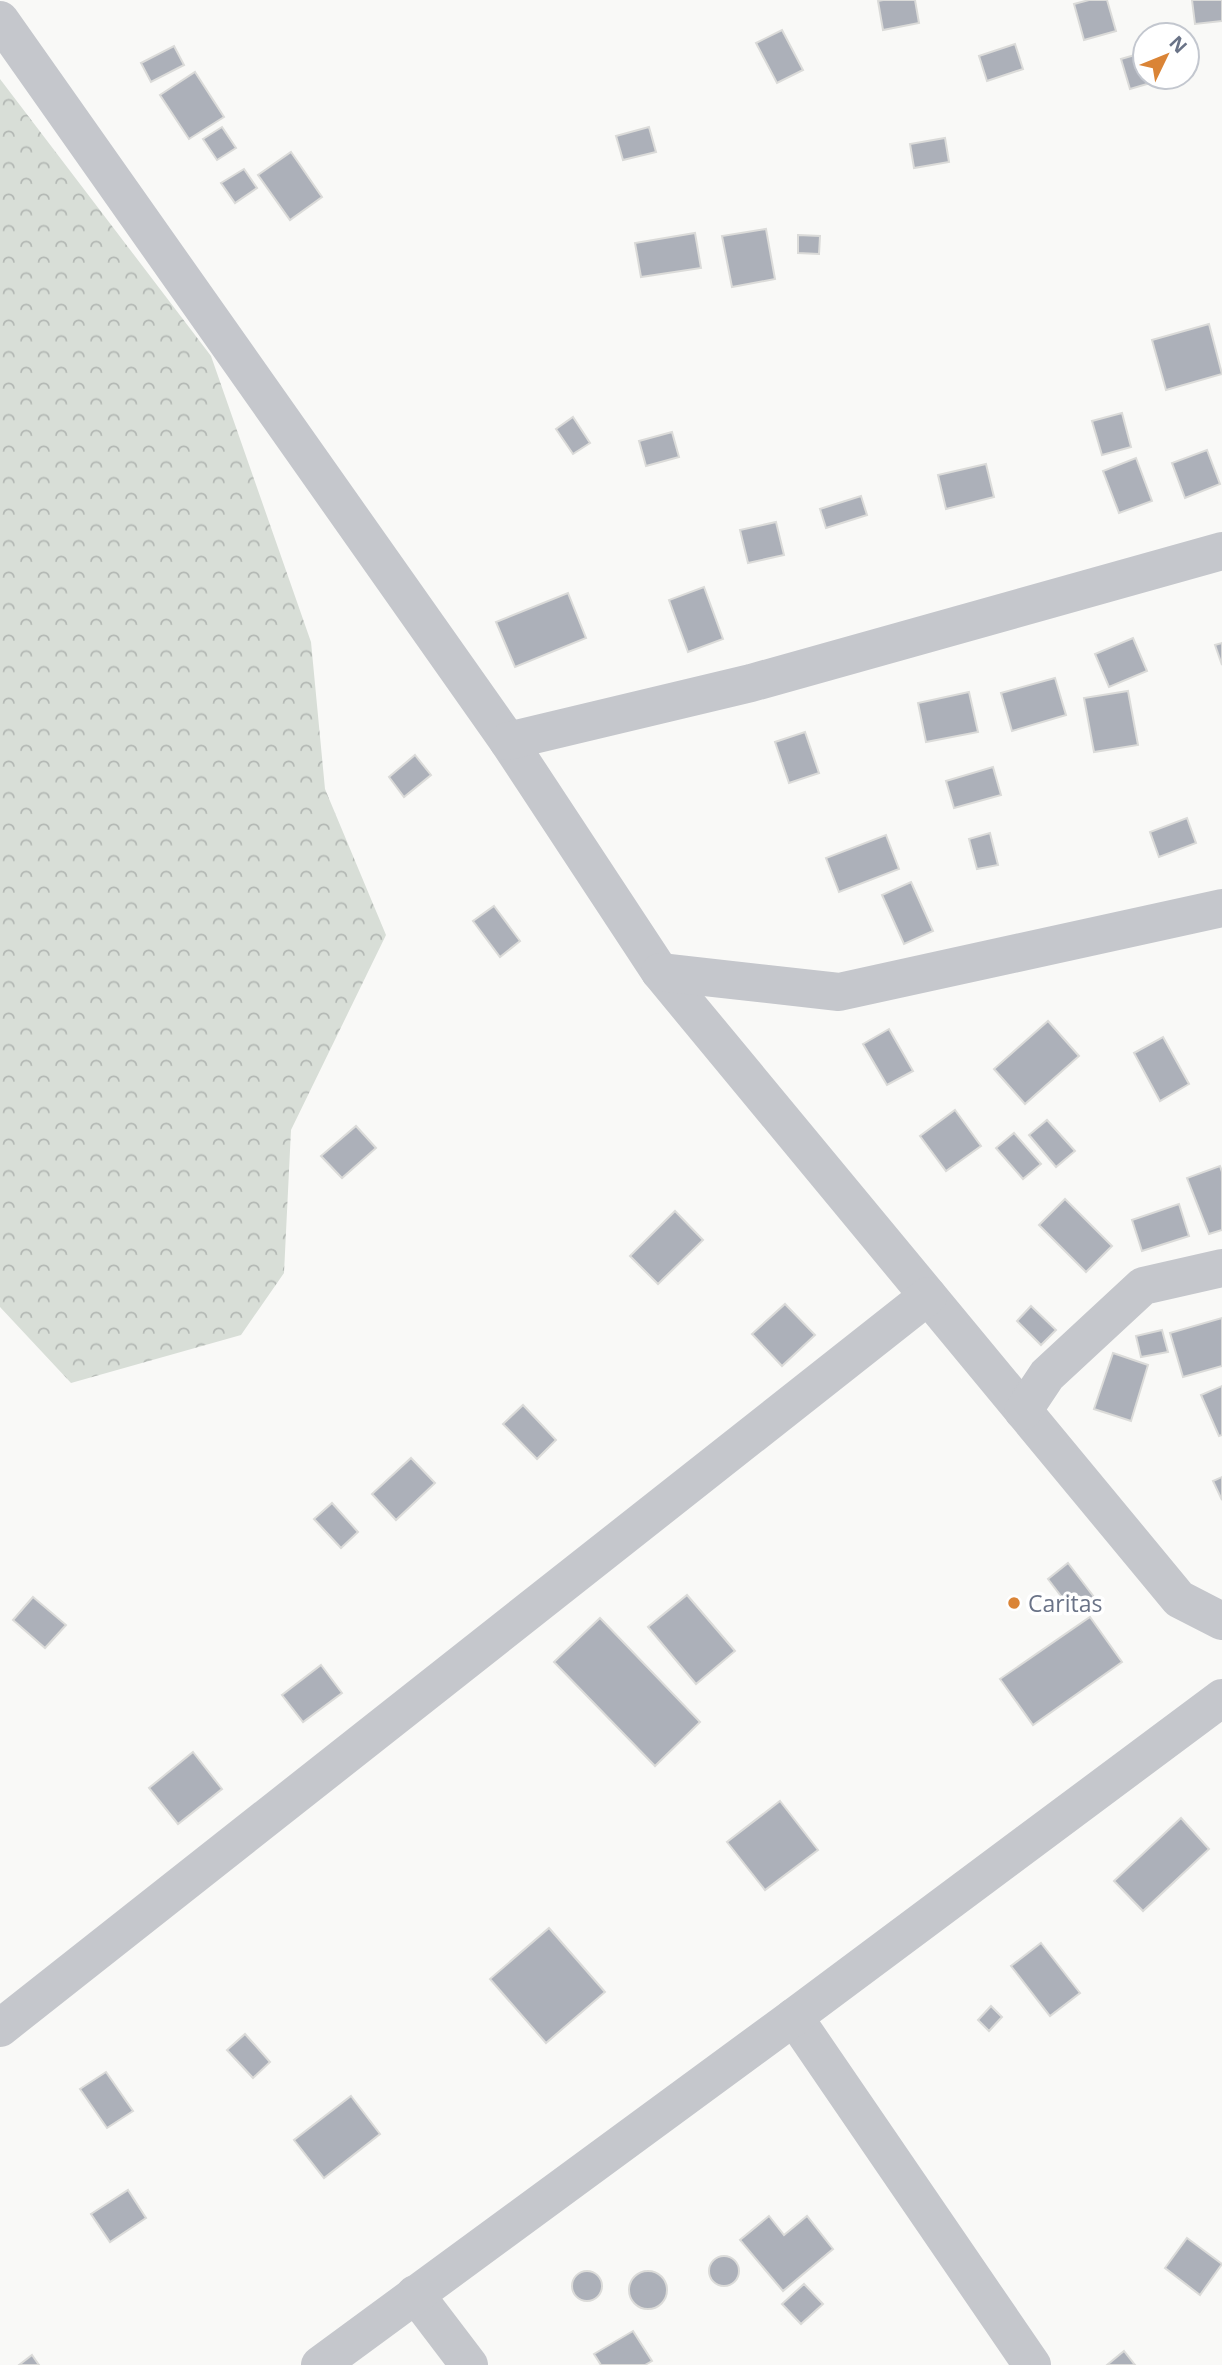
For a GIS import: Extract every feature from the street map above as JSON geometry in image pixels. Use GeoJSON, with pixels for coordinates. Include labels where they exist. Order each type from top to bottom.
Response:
{"type":"FeatureCollection","features":[{"type":"Feature","properties":{"kind":"street"},"geometry":{"type":"LineString","coordinates":[[0,20],[508,741],[660,972],[1179,1598],[1222,1621]]}},
{"type":"Feature","properties":{"kind":"street"},"geometry":{"type":"LineString","coordinates":[[508,741],[751,683],[1222,551]]}},
{"type":"Feature","properties":{"kind":"street"},"geometry":{"type":"LineString","coordinates":[[660,972],[839,992],[1222,908]]}},
{"type":"Feature","properties":{"kind":"street"},"geometry":{"type":"LineString","coordinates":[[1023,1411],[1047,1375],[1143,1286],[1222,1268]]}},
{"type":"Feature","properties":{"kind":"street"},"geometry":{"type":"LineString","coordinates":[[0,2028],[928,1296]]}},
{"type":"Feature","properties":{"kind":"street"},"geometry":{"type":"LineString","coordinates":[[320,2365],[1222,1698]]}},
{"type":"Feature","properties":{"kind":"street"},"geometry":{"type":"LineString","coordinates":[[794,2017],[1032,2365]]}},
{"type":"Feature","properties":{"kind":"street"},"geometry":{"type":"LineString","coordinates":[[415,2294],[469,2365]]}},
{"type":"Feature","properties":{"kind":"green space"},"geometry":{"type":"Polygon","coordinates":[[[0,79],[211,356],[311,642],[325,789],[386,935],[291,1130],[284,1273],[241,1335],[71,1383],[0,1307],[0,79]]]}},
{"type":"Feature","properties":{"kind":"building"},"geometry":{"type":"Polygon","coordinates":[[[915,0],[919,23],[883,30],[878,1],[915,0]]]}},
{"type":"Feature","properties":{"kind":"building"},"geometry":{"type":"Polygon","coordinates":[[[1089,0],[1107,0],[1116,31],[1084,40],[1074,4],[1089,0]]]}},
{"type":"Feature","properties":{"kind":"building"},"geometry":{"type":"Polygon","coordinates":[[[1192,0],[1222,0],[1222,21],[1201,23],[1201,21],[1195,21],[1192,0]]]}},
{"type":"Feature","properties":{"kind":"building"},"geometry":{"type":"Polygon","coordinates":[[[782,30],[803,70],[777,83],[756,43],[782,30]]]}},
{"type":"Feature","properties":{"kind":"building"},"geometry":{"type":"Polygon","coordinates":[[[1015,44],[1023,69],[987,81],[979,56],[1015,44]]]}},
{"type":"Feature","properties":{"kind":"building"},"geometry":{"type":"Polygon","coordinates":[[[174,46],[184,65],[151,82],[141,63],[174,46]]]}},
{"type":"Feature","properties":{"kind":"building"},"geometry":{"type":"Polygon","coordinates":[[[1131,56],[1131,89],[1130,89],[1121,59],[1131,56]]]}},
{"type":"Feature","properties":{"kind":"building"},"geometry":{"type":"Polygon","coordinates":[[[195,72],[224,117],[189,139],[160,95],[195,72]]]}},
{"type":"Feature","properties":{"kind":"building"},"geometry":{"type":"Polygon","coordinates":[[[222,127],[236,148],[217,160],[203,139],[222,127]]]}},
{"type":"Feature","properties":{"kind":"building"},"geometry":{"type":"Polygon","coordinates":[[[649,127],[656,152],[623,160],[616,136],[649,127]]]}},
{"type":"Feature","properties":{"kind":"building"},"geometry":{"type":"Polygon","coordinates":[[[945,138],[949,162],[914,168],[910,144],[945,138]]]}},
{"type":"Feature","properties":{"kind":"building"},"geometry":{"type":"Polygon","coordinates":[[[291,152],[322,197],[290,220],[258,175],[291,152]]]}},
{"type":"Feature","properties":{"kind":"building"},"geometry":{"type":"Polygon","coordinates":[[[244,169],[257,188],[235,203],[221,183],[244,169]]]}},
{"type":"Feature","properties":{"kind":"building"},"geometry":{"type":"Polygon","coordinates":[[[766,229],[775,279],[732,287],[722,236],[766,229]]]}},
{"type":"Feature","properties":{"kind":"building"},"geometry":{"type":"Polygon","coordinates":[[[695,233],[701,268],[641,277],[635,243],[695,233]]]}},
{"type":"Feature","properties":{"kind":"building"},"geometry":{"type":"Polygon","coordinates":[[[798,235],[820,236],[819,254],[798,253],[798,235]]]}},
{"type":"Feature","properties":{"kind":"building"},"geometry":{"type":"Polygon","coordinates":[[[1209,324],[1222,374],[1166,390],[1152,340],[1209,324]]]}},
{"type":"Feature","properties":{"kind":"building"},"geometry":{"type":"Polygon","coordinates":[[[1122,413],[1131,447],[1102,455],[1092,421],[1122,413]]]}},
{"type":"Feature","properties":{"kind":"building"},"geometry":{"type":"Polygon","coordinates":[[[573,417],[590,443],[573,454],[556,429],[573,417]]]}},
{"type":"Feature","properties":{"kind":"building"},"geometry":{"type":"Polygon","coordinates":[[[672,432],[679,457],[646,466],[639,441],[672,432]]]}},
{"type":"Feature","properties":{"kind":"building"},"geometry":{"type":"Polygon","coordinates":[[[1207,450],[1220,484],[1185,498],[1172,463],[1207,450]]]}},
{"type":"Feature","properties":{"kind":"building"},"geometry":{"type":"Polygon","coordinates":[[[1136,458],[1152,501],[1119,513],[1103,471],[1136,458]]]}},
{"type":"Feature","properties":{"kind":"building"},"geometry":{"type":"Polygon","coordinates":[[[986,464],[994,497],[946,509],[938,475],[986,464]]]}},
{"type":"Feature","properties":{"kind":"building"},"geometry":{"type":"Polygon","coordinates":[[[861,496],[867,515],[826,528],[820,509],[861,496]]]}},
{"type":"Feature","properties":{"kind":"building"},"geometry":{"type":"Polygon","coordinates":[[[776,522],[784,555],[748,563],[740,530],[776,522]]]}},
{"type":"Feature","properties":{"kind":"building"},"geometry":{"type":"Polygon","coordinates":[[[704,587],[723,639],[688,652],[669,600],[704,587]]]}},
{"type":"Feature","properties":{"kind":"building"},"geometry":{"type":"Polygon","coordinates":[[[568,593],[586,638],[515,667],[496,622],[568,593]]]}},
{"type":"Feature","properties":{"kind":"building"},"geometry":{"type":"Polygon","coordinates":[[[1133,638],[1147,671],[1109,687],[1095,654],[1133,638]]]}},
{"type":"Feature","properties":{"kind":"building"},"geometry":{"type":"Polygon","coordinates":[[[1222,643],[1222,665],[1215,645],[1222,643]]]}},
{"type":"Feature","properties":{"kind":"building"},"geometry":{"type":"Polygon","coordinates":[[[1055,678],[1066,715],[1012,731],[1001,693],[1055,678]]]}},
{"type":"Feature","properties":{"kind":"building"},"geometry":{"type":"Polygon","coordinates":[[[1128,691],[1138,745],[1094,752],[1084,698],[1128,691]]]}},
{"type":"Feature","properties":{"kind":"building"},"geometry":{"type":"Polygon","coordinates":[[[969,692],[978,732],[926,742],[918,703],[969,692]]]}},
{"type":"Feature","properties":{"kind":"building"},"geometry":{"type":"Polygon","coordinates":[[[805,732],[819,773],[789,783],[775,742],[805,732]]]}},
{"type":"Feature","properties":{"kind":"building"},"geometry":{"type":"Polygon","coordinates":[[[415,755],[431,775],[404,797],[389,777],[415,755]]]}},
{"type":"Feature","properties":{"kind":"building"},"geometry":{"type":"Polygon","coordinates":[[[993,767],[1001,795],[954,808],[946,781],[993,767]]]}},
{"type":"Feature","properties":{"kind":"building"},"geometry":{"type":"Polygon","coordinates":[[[1187,818],[1196,843],[1159,857],[1150,832],[1187,818]]]}},
{"type":"Feature","properties":{"kind":"building"},"geometry":{"type":"Polygon","coordinates":[[[990,833],[998,865],[977,869],[969,839],[990,833]]]}},
{"type":"Feature","properties":{"kind":"building"},"geometry":{"type":"Polygon","coordinates":[[[886,835],[899,869],[839,892],[826,858],[886,835]]]}},
{"type":"Feature","properties":{"kind":"building"},"geometry":{"type":"Polygon","coordinates":[[[911,882],[933,931],[904,944],[882,895],[911,882]]]}},
{"type":"Feature","properties":{"kind":"building"},"geometry":{"type":"Polygon","coordinates":[[[494,906],[520,941],[500,957],[473,921],[494,906]]]}},
{"type":"Feature","properties":{"kind":"building"},"geometry":{"type":"Polygon","coordinates":[[[1048,1021],[1079,1056],[1025,1104],[994,1069],[1048,1021]]]}},
{"type":"Feature","properties":{"kind":"building"},"geometry":{"type":"Polygon","coordinates":[[[889,1029],[913,1071],[887,1085],[863,1044],[889,1029]]]}},
{"type":"Feature","properties":{"kind":"building"},"geometry":{"type":"Polygon","coordinates":[[[1163,1037],[1189,1084],[1160,1101],[1134,1053],[1163,1037]]]}},
{"type":"Feature","properties":{"kind":"building"},"geometry":{"type":"Polygon","coordinates":[[[955,1110],[981,1146],[946,1171],[920,1136],[955,1110]]]}},
{"type":"Feature","properties":{"kind":"building"},"geometry":{"type":"Polygon","coordinates":[[[1047,1120],[1075,1151],[1056,1167],[1029,1135],[1047,1120]]]}},
{"type":"Feature","properties":{"kind":"building"},"geometry":{"type":"Polygon","coordinates":[[[356,1126],[376,1148],[342,1178],[321,1156],[356,1126]]]}},
{"type":"Feature","properties":{"kind":"building"},"geometry":{"type":"Polygon","coordinates":[[[1014,1133],[1041,1164],[1023,1179],[996,1148],[1014,1133]]]}},
{"type":"Feature","properties":{"kind":"building"},"geometry":{"type":"Polygon","coordinates":[[[1220,1166],[1222,1230],[1209,1234],[1187,1178],[1220,1166]]]}},
{"type":"Feature","properties":{"kind":"building"},"geometry":{"type":"Polygon","coordinates":[[[1065,1199],[1112,1246],[1086,1272],[1039,1225],[1065,1199]]]}},
{"type":"Feature","properties":{"kind":"building"},"geometry":{"type":"Polygon","coordinates":[[[1179,1204],[1189,1236],[1142,1251],[1132,1220],[1179,1204]]]}},
{"type":"Feature","properties":{"kind":"building"},"geometry":{"type":"Polygon","coordinates":[[[675,1211],[703,1240],[658,1284],[630,1256],[675,1211]]]}},
{"type":"Feature","properties":{"kind":"building"},"geometry":{"type":"Polygon","coordinates":[[[785,1304],[815,1335],[782,1366],[752,1334],[785,1304]]]}},
{"type":"Feature","properties":{"kind":"building"},"geometry":{"type":"Polygon","coordinates":[[[1031,1306],[1056,1330],[1041,1345],[1017,1321],[1031,1306]]]}},
{"type":"Feature","properties":{"kind":"building"},"geometry":{"type":"Polygon","coordinates":[[[1222,1318],[1222,1366],[1183,1377],[1170,1333],[1222,1318]]]}},
{"type":"Feature","properties":{"kind":"building"},"geometry":{"type":"Polygon","coordinates":[[[1162,1330],[1168,1352],[1141,1357],[1136,1336],[1162,1330]]]}},
{"type":"Feature","properties":{"kind":"building"},"geometry":{"type":"Polygon","coordinates":[[[1113,1353],[1148,1365],[1131,1421],[1094,1409],[1113,1353]]]}},
{"type":"Feature","properties":{"kind":"building"},"geometry":{"type":"Polygon","coordinates":[[[1222,1386],[1222,1435],[1219,1436],[1201,1395],[1222,1386]]]}},
{"type":"Feature","properties":{"kind":"building"},"geometry":{"type":"Polygon","coordinates":[[[523,1405],[556,1440],[537,1459],[503,1424],[523,1405]]]}},
{"type":"Feature","properties":{"kind":"building"},"geometry":{"type":"Polygon","coordinates":[[[411,1458],[435,1483],[396,1520],[372,1494],[411,1458]]]}},
{"type":"Feature","properties":{"kind":"building"},"geometry":{"type":"Polygon","coordinates":[[[1222,1477],[1222,1500],[1213,1481],[1222,1477]]]}},
{"type":"Feature","properties":{"kind":"building"},"geometry":{"type":"Polygon","coordinates":[[[332,1503],[358,1532],[341,1548],[314,1519],[332,1503]]]}},
{"type":"Feature","properties":{"kind":"building"},"geometry":{"type":"Polygon","coordinates":[[[1068,1563],[1094,1597],[1074,1613],[1048,1579],[1068,1563]]]}},
{"type":"Feature","properties":{"kind":"building"},"geometry":{"type":"Polygon","coordinates":[[[687,1595],[735,1651],[696,1684],[648,1627],[687,1595]]]}},
{"type":"Feature","properties":{"kind":"building"},"geometry":{"type":"Polygon","coordinates":[[[33,1597],[66,1625],[45,1648],[13,1620],[33,1597]]]}},
{"type":"Feature","properties":{"kind":"building"},"geometry":{"type":"Polygon","coordinates":[[[1090,1617],[1122,1662],[1033,1725],[1000,1679],[1090,1617]]]}},
{"type":"Feature","properties":{"kind":"building"},"geometry":{"type":"Polygon","coordinates":[[[600,1618],[700,1722],[655,1766],[554,1662],[600,1618]]]}},
{"type":"Feature","properties":{"kind":"building"},"geometry":{"type":"Polygon","coordinates":[[[321,1665],[342,1693],[303,1722],[282,1695],[321,1665]]]}},
{"type":"Feature","properties":{"kind":"building"},"geometry":{"type":"Polygon","coordinates":[[[193,1752],[222,1789],[178,1824],[149,1788],[193,1752]]]}},
{"type":"Feature","properties":{"kind":"building"},"geometry":{"type":"Polygon","coordinates":[[[780,1801],[818,1850],[765,1890],[727,1842],[780,1801]]]}},
{"type":"Feature","properties":{"kind":"building"},"geometry":{"type":"Polygon","coordinates":[[[1181,1818],[1209,1849],[1143,1911],[1114,1881],[1181,1818]]]}},
{"type":"Feature","properties":{"kind":"building"},"geometry":{"type":"Polygon","coordinates":[[[549,1928],[605,1992],[546,2043],[490,1979],[549,1928]]]}},
{"type":"Feature","properties":{"kind":"building"},"geometry":{"type":"Polygon","coordinates":[[[1041,1943],[1080,1993],[1050,2016],[1011,1966],[1041,1943]]]}},
{"type":"Feature","properties":{"kind":"building"},"geometry":{"type":"Polygon","coordinates":[[[991,2006],[1002,2017],[989,2031],[978,2020],[991,2006]]]}},
{"type":"Feature","properties":{"kind":"building"},"geometry":{"type":"Polygon","coordinates":[[[245,2034],[270,2062],[253,2078],[227,2050],[245,2034]]]}},
{"type":"Feature","properties":{"kind":"building"},"geometry":{"type":"Polygon","coordinates":[[[106,2072],[133,2111],[107,2128],[80,2089],[106,2072]]]}},
{"type":"Feature","properties":{"kind":"building"},"geometry":{"type":"Polygon","coordinates":[[[351,2096],[380,2134],[324,2178],[294,2140],[351,2096]]]}},
{"type":"Feature","properties":{"kind":"building"},"geometry":{"type":"Polygon","coordinates":[[[128,2190],[146,2218],[110,2242],[91,2214],[128,2190]]]}},
{"type":"Feature","properties":{"kind":"building"},"geometry":{"type":"Polygon","coordinates":[[[769,2216],[784,2235],[807,2216],[833,2249],[783,2291],[740,2240],[769,2216]]]}},
{"type":"Feature","properties":{"kind":"building"},"geometry":{"type":"Polygon","coordinates":[[[1187,2238],[1222,2264],[1200,2295],[1165,2268],[1187,2238]]]}},
{"type":"Feature","properties":{"kind":"building"},"geometry":{"type":"Polygon","coordinates":[[[724,2256],[730,2257],[738,2265],[738,2277],[730,2285],[724,2286],[718,2285],[710,2277],[709,2271],[710,2265],[718,2257],[724,2256]]]}},
{"type":"Feature","properties":{"kind":"building"},"geometry":{"type":"Polygon","coordinates":[[[587,2271],[598,2275],[602,2286],[598,2297],[587,2301],[576,2297],[572,2286],[576,2275],[587,2271]]]}},
{"type":"Feature","properties":{"kind":"building"},"geometry":{"type":"Polygon","coordinates":[[[648,2271],[661,2277],[667,2290],[661,2303],[648,2309],[635,2303],[629,2290],[635,2277],[648,2271]]]}},
{"type":"Feature","properties":{"kind":"building"},"geometry":{"type":"Polygon","coordinates":[[[804,2284],[823,2304],[801,2324],[782,2304],[804,2284]]]}},
{"type":"Feature","properties":{"kind":"building"},"geometry":{"type":"Polygon","coordinates":[[[633,2331],[652,2361],[645,2365],[601,2365],[594,2354],[633,2331]]]}},
{"type":"Feature","properties":{"kind":"building"},"geometry":{"type":"Polygon","coordinates":[[[1124,2351],[1135,2365],[1107,2365],[1124,2351]]]}},
{"type":"Feature","properties":{"kind":"building"},"geometry":{"type":"Polygon","coordinates":[[[32,2355],[39,2365],[19,2365],[32,2355]]]}},
{"type":"Feature","properties":{"kind":"place","name":"Caritas"},"geometry":{"type":"Point","coordinates":[1014,1603]}}]}
